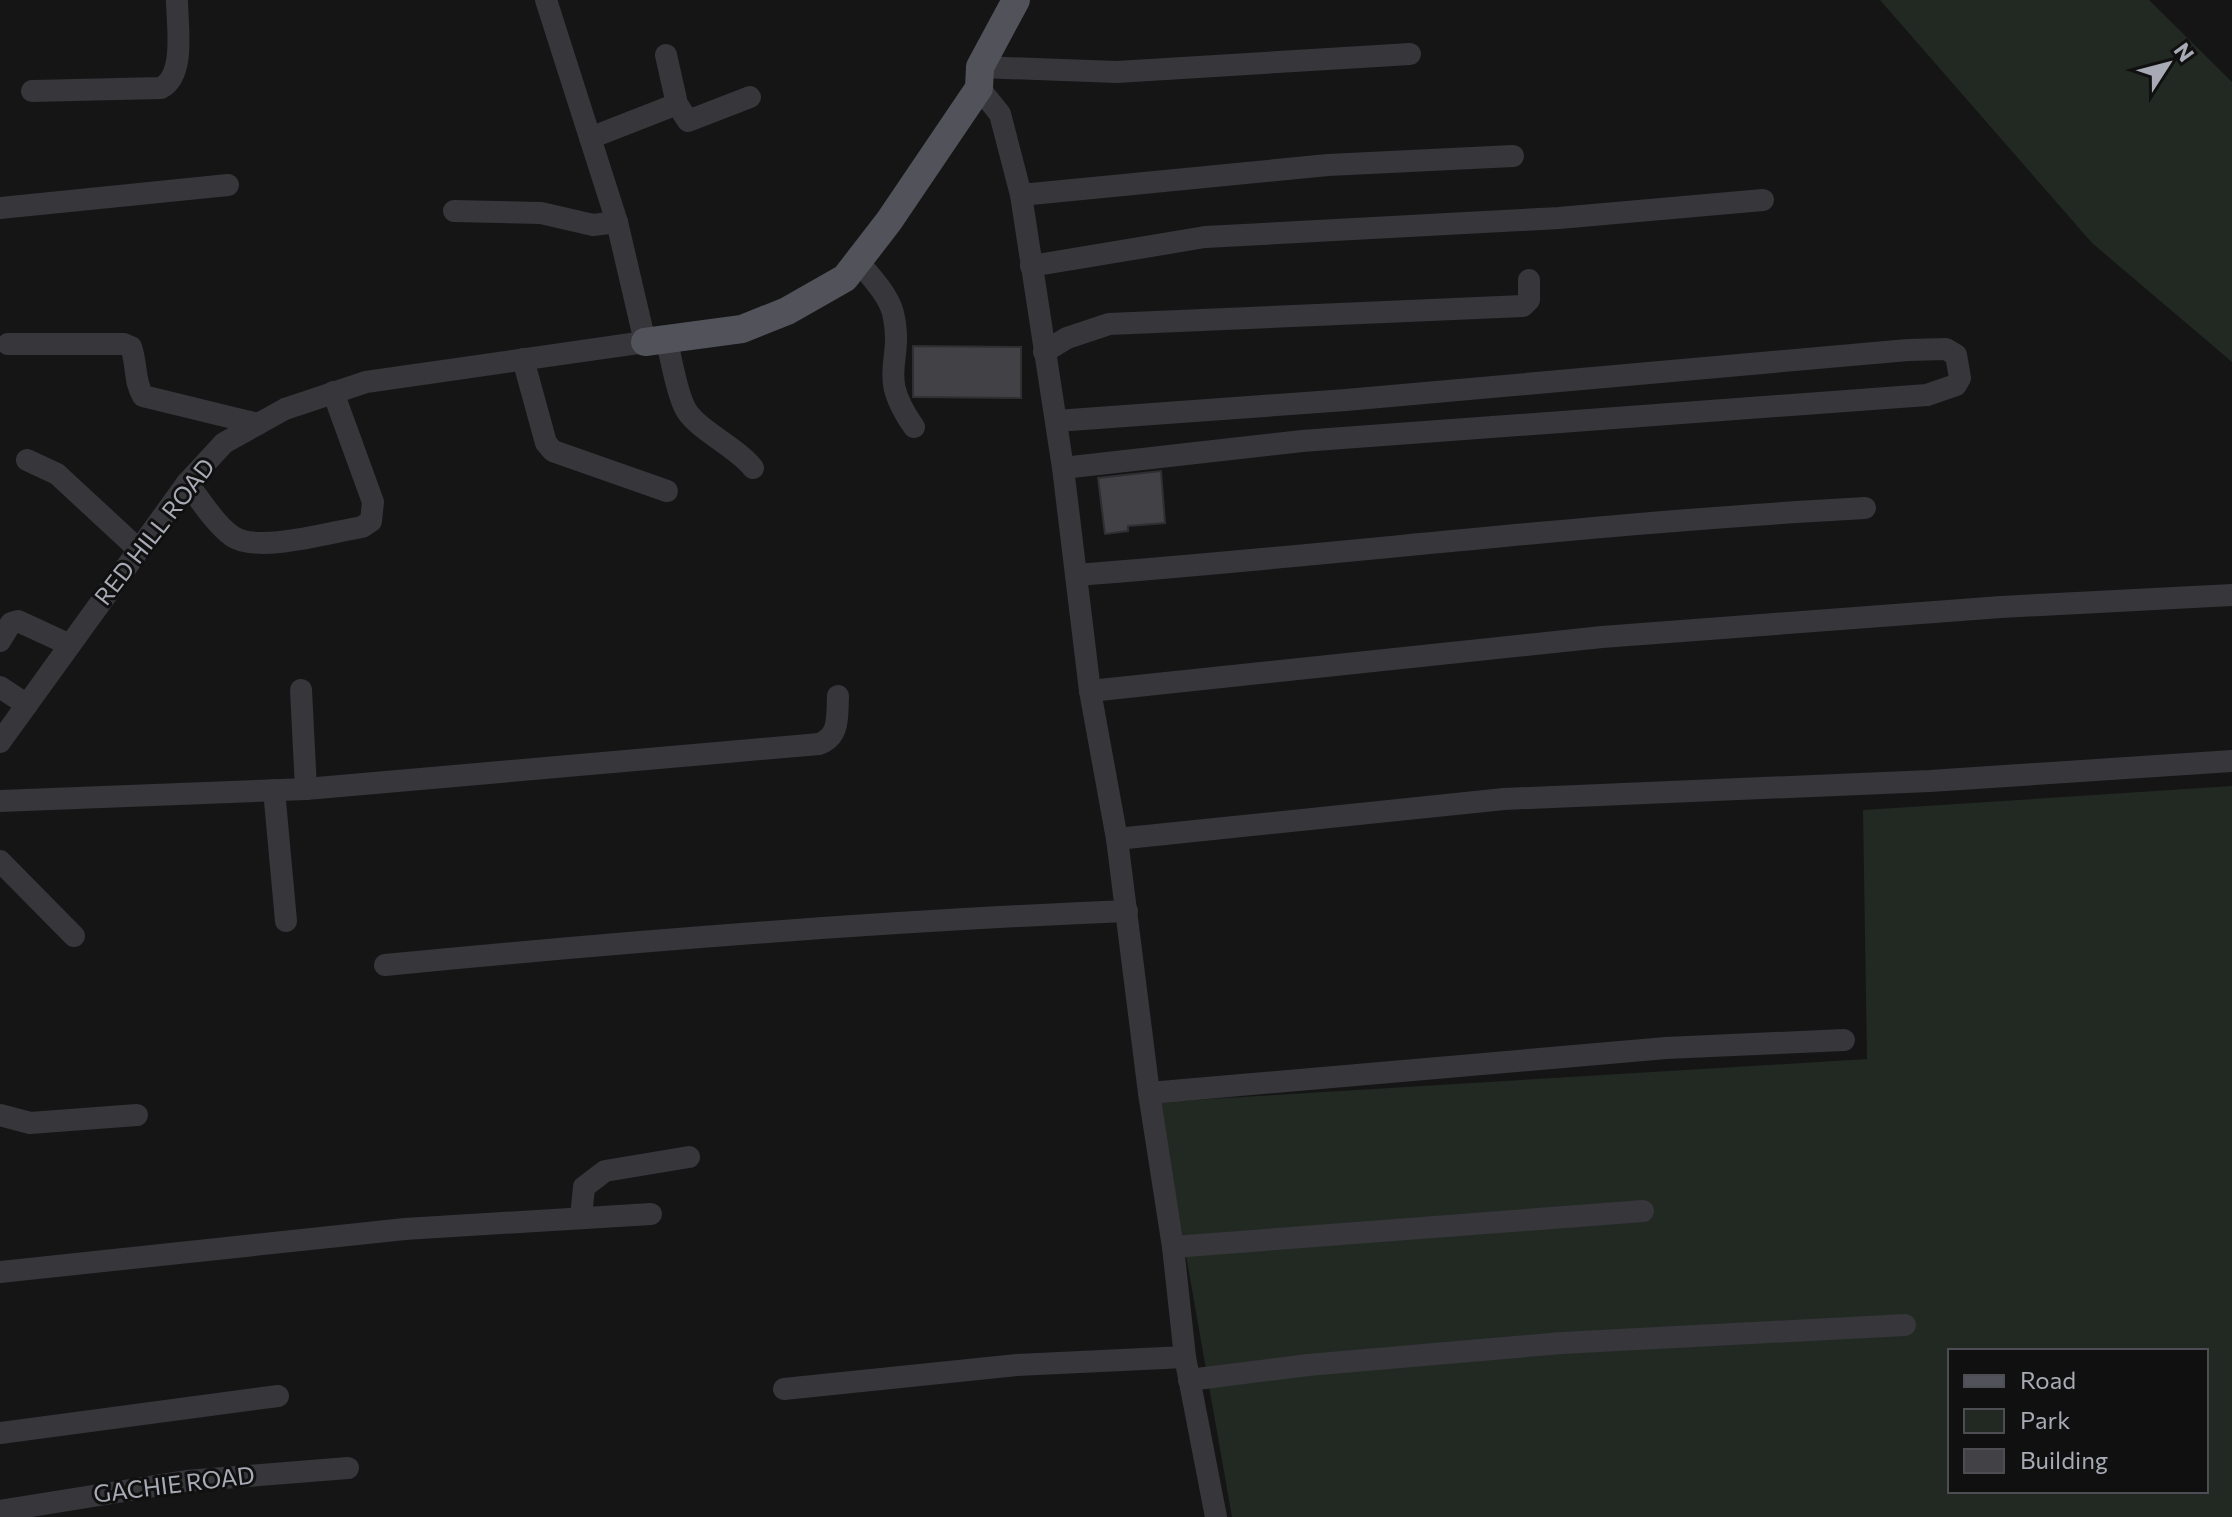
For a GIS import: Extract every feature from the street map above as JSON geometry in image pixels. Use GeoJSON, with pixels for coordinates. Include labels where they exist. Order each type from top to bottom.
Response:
{"type":"FeatureCollection","features":[{"type":"Feature","properties":{"kind":"main road"},"geometry":{"type":"LineString","coordinates":[[656,341],[742,329],[776,316],[845,278],[980,77],[1016,0]]}},
{"type":"Feature","properties":{"kind":"street"},"geometry":{"type":"LineString","coordinates":[[32,91],[161,88],[169,84],[176,70],[177,0]]}},
{"type":"Feature","properties":{"kind":"street"},"geometry":{"type":"LineString","coordinates":[[546,0],[656,341],[684,408],[740,452],[753,468]]}},
{"type":"Feature","properties":{"kind":"street"},"geometry":{"type":"LineString","coordinates":[[1216,1517],[1185,1357],[1173,1247],[1149,1093],[1117,839],[1090,691],[1063,468],[1021,195],[1000,114],[980,77],[1410,54]]}},
{"type":"Feature","properties":{"kind":"street"},"geometry":{"type":"LineString","coordinates":[[666,55],[677,104],[688,121],[750,97]]}},
{"type":"Feature","properties":{"kind":"street"},"geometry":{"type":"LineString","coordinates":[[590,138],[677,104]]}},
{"type":"Feature","properties":{"kind":"street"},"geometry":{"type":"LineString","coordinates":[[1021,195],[1328,165],[1513,156]]}},
{"type":"Feature","properties":{"kind":"street"},"geometry":{"type":"LineString","coordinates":[[0,208],[228,185]]}},
{"type":"Feature","properties":{"kind":"street"},"geometry":{"type":"LineString","coordinates":[[1031,266],[1205,237],[1559,218],[1763,200]]}},
{"type":"Feature","properties":{"kind":"street"},"geometry":{"type":"LineString","coordinates":[[454,211],[541,213],[593,225],[617,222]]}},
{"type":"Feature","properties":{"kind":"street"},"geometry":{"type":"LineString","coordinates":[[858,261],[893,313],[891,382],[899,404],[914,427]]}},
{"type":"Feature","properties":{"kind":"street"},"geometry":{"type":"LineString","coordinates":[[1044,352],[1067,338],[1109,324],[1523,306],[1529,300],[1529,280]]}},
{"type":"Feature","properties":{"kind":"street","name":"RED HILL ROAD"},"geometry":{"type":"LineString","coordinates":[[0,742],[187,483],[224,443],[285,409],[366,382],[656,341]]}},
{"type":"Feature","properties":{"kind":"street"},"geometry":{"type":"LineString","coordinates":[[8,344],[124,344],[131,347],[134,355],[139,389],[150,400],[258,424]]}},
{"type":"Feature","properties":{"kind":"street"},"geometry":{"type":"LineString","coordinates":[[1056,421],[1346,400],[1908,350],[1946,349],[1956,355],[1960,365],[1960,378],[1956,385],[1927,395],[1302,441],[1063,468]]}},
{"type":"Feature","properties":{"kind":"street"},"geometry":{"type":"LineString","coordinates":[[523,359],[546,443],[553,451],[667,491]]}},
{"type":"Feature","properties":{"kind":"street"},"geometry":{"type":"LineString","coordinates":[[187,483],[229,535],[240,540],[277,542],[362,527],[371,521],[373,502],[333,392]]}},
{"type":"Feature","properties":{"kind":"street"},"geometry":{"type":"LineString","coordinates":[[27,460],[57,474],[138,549]]}},
{"type":"Feature","properties":{"kind":"street"},"geometry":{"type":"LineString","coordinates":[[1076,575],[1330,555],[1757,514],[1865,508]]}},
{"type":"Feature","properties":{"kind":"street"},"geometry":{"type":"LineString","coordinates":[[1090,691],[1602,637],[2001,607],[2232,595]]}},
{"type":"Feature","properties":{"kind":"street"},"geometry":{"type":"LineString","coordinates":[[0,641],[11,623],[18,621],[70,645]]}},
{"type":"Feature","properties":{"kind":"street"},"geometry":{"type":"LineString","coordinates":[[0,687],[27,705]]}},
{"type":"Feature","properties":{"kind":"street"},"geometry":{"type":"LineString","coordinates":[[301,690],[306,789]]}},
{"type":"Feature","properties":{"kind":"street"},"geometry":{"type":"LineString","coordinates":[[0,801],[306,789],[819,744],[830,740],[836,731],[838,696]]}},
{"type":"Feature","properties":{"kind":"street"},"geometry":{"type":"LineString","coordinates":[[1117,839],[1504,799],[1930,781],[2232,761]]}},
{"type":"Feature","properties":{"kind":"street"},"geometry":{"type":"LineString","coordinates":[[274,790],[286,921]]}},
{"type":"Feature","properties":{"kind":"street"},"geometry":{"type":"LineString","coordinates":[[0,861],[74,936]]}},
{"type":"Feature","properties":{"kind":"street"},"geometry":{"type":"LineString","coordinates":[[385,965],[667,937],[936,919],[1127,911]]}},
{"type":"Feature","properties":{"kind":"street"},"geometry":{"type":"LineString","coordinates":[[1149,1093],[1666,1048],[1844,1040]]}},
{"type":"Feature","properties":{"kind":"street"},"geometry":{"type":"LineString","coordinates":[[0,1115],[30,1123],[137,1115]]}},
{"type":"Feature","properties":{"kind":"street"},"geometry":{"type":"LineString","coordinates":[[581,1217],[584,1187],[605,1171],[689,1157]]}},
{"type":"Feature","properties":{"kind":"street"},"geometry":{"type":"LineString","coordinates":[[1173,1247],[1643,1211]]}},
{"type":"Feature","properties":{"kind":"street"},"geometry":{"type":"LineString","coordinates":[[0,1272],[405,1229],[651,1214]]}},
{"type":"Feature","properties":{"kind":"street"},"geometry":{"type":"LineString","coordinates":[[1189,1380],[1308,1365],[1562,1343],[1905,1325]]}},
{"type":"Feature","properties":{"kind":"street"},"geometry":{"type":"LineString","coordinates":[[784,1389],[1017,1365],[1185,1357]]}},
{"type":"Feature","properties":{"kind":"street"},"geometry":{"type":"LineString","coordinates":[[0,1433],[278,1396]]}},
{"type":"Feature","properties":{"kind":"street","name":"GACHIE ROAD"},"geometry":{"type":"LineString","coordinates":[[0,1511],[186,1481],[348,1468]]}},
{"type":"Feature","properties":{"kind":"green space"},"geometry":{"type":"Polygon","coordinates":[[[1880,0],[2149,0],[2232,82],[2232,362],[2092,243],[1880,0]]]}},
{"type":"Feature","properties":{"kind":"green space"},"geometry":{"type":"Polygon","coordinates":[[[2232,786],[2232,1517],[1232,1517],[1159,1102],[1867,1059],[1863,810],[2232,786]]]}},
{"type":"Feature","properties":{"kind":"building"},"geometry":{"type":"Polygon","coordinates":[[[913,346],[1021,347],[1021,398],[913,397],[913,346]]]}},
{"type":"Feature","properties":{"kind":"building"},"geometry":{"type":"Polygon","coordinates":[[[1161,471],[1165,523],[1128,526],[1128,531],[1105,534],[1098,478],[1161,471]]]}}]}
